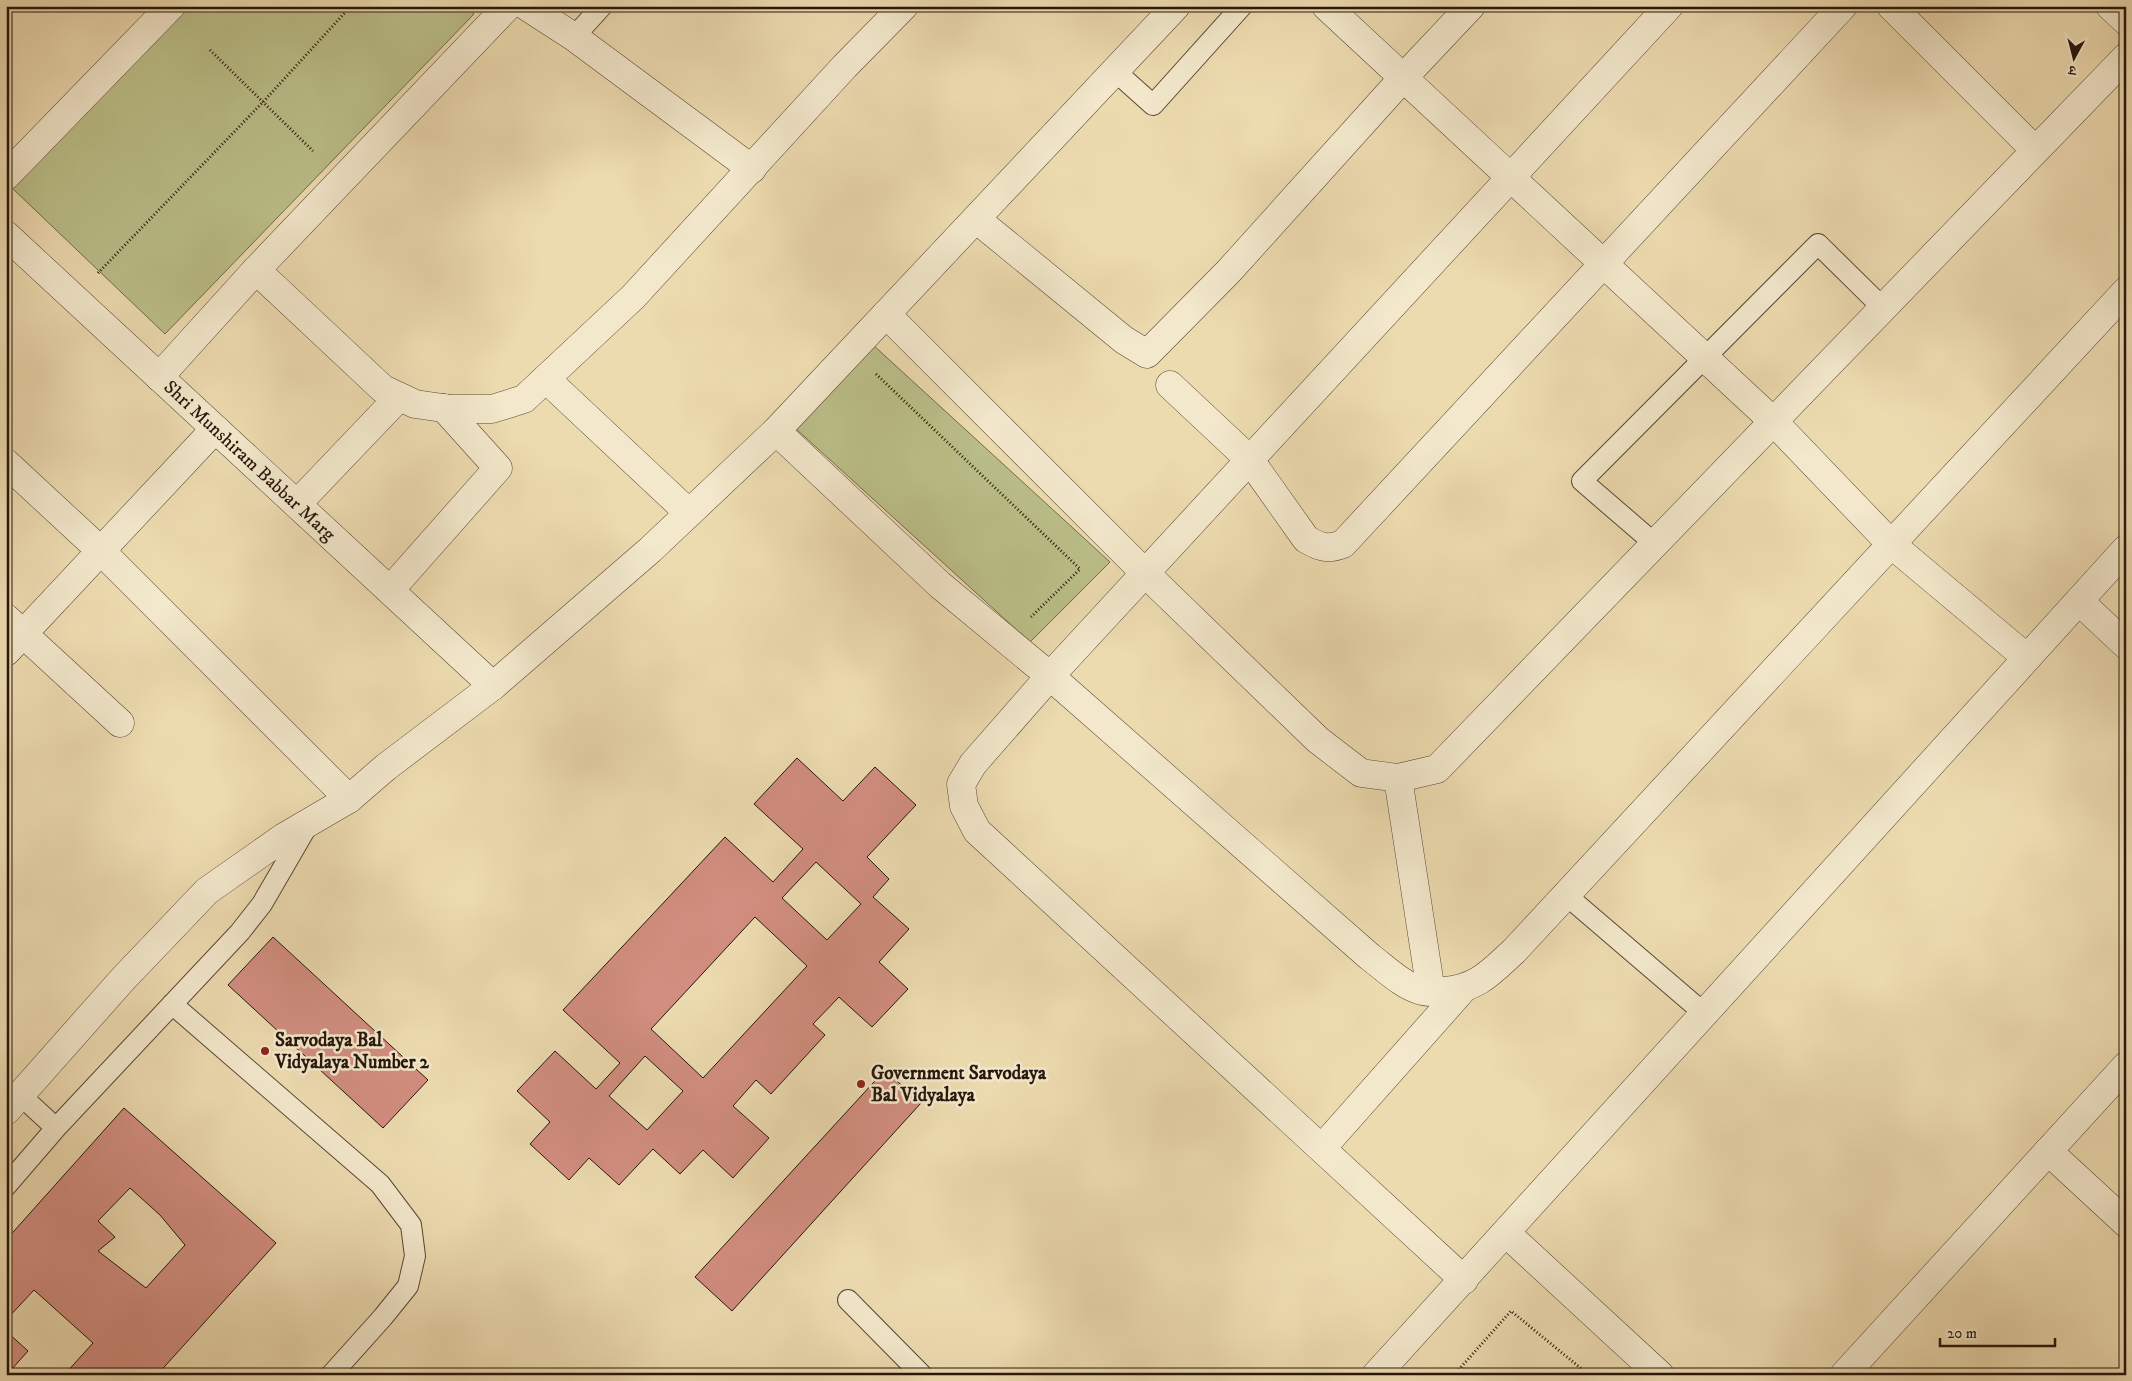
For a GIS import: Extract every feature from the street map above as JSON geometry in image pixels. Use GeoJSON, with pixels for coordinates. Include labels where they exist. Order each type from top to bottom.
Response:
{"type":"FeatureCollection","features":[{"type":"Feature","properties":{"kind":"street"},"geometry":{"type":"LineString","coordinates":[[6,176],[171,6]]}},
{"type":"Feature","properties":{"kind":"street"},"geometry":{"type":"LineString","coordinates":[[159,377],[256,270],[508,6]]}},
{"type":"Feature","properties":{"kind":"street"},"geometry":{"type":"LineString","coordinates":[[526,6],[574,37],[752,169]]}},
{"type":"Feature","properties":{"kind":"street"},"geometry":{"type":"LineString","coordinates":[[256,270],[383,389],[399,397],[416,404],[444,408],[492,409],[524,399],[633,298],[845,66],[904,6]]}},
{"type":"Feature","properties":{"kind":"street"},"geometry":{"type":"LineString","coordinates":[[13,1103],[123,979],[207,891],[284,837],[349,799],[386,767],[493,686],[628,569],[776,431],[1176,6]]}},
{"type":"Feature","properties":{"kind":"street"},"geometry":{"type":"LineString","coordinates":[[1326,6],[1773,421],[1890,544],[2027,658]]}},
{"type":"Feature","properties":{"kind":"street"},"geometry":{"type":"LineString","coordinates":[[976,219],[1124,340],[1147,354],[1229,271],[1403,78],[1471,6]]}},
{"type":"Feature","properties":{"kind":"street"},"geometry":{"type":"LineString","coordinates":[[1464,1280],[977,831],[964,806],[961,784],[973,764],[1050,676],[1669,6]]}},
{"type":"Feature","properties":{"kind":"street"},"geometry":{"type":"LineString","coordinates":[[1170,385],[1250,460],[1306,539],[1318,547],[1333,548],[1342,544],[1843,6]]}},
{"type":"Feature","properties":{"kind":"street"},"geometry":{"type":"LineString","coordinates":[[1891,6],[2035,150]]}},
{"type":"Feature","properties":{"kind":"street"},"geometry":{"type":"LineString","coordinates":[[2110,6],[2126,21]]}},
{"type":"Feature","properties":{"kind":"street"},"geometry":{"type":"LineString","coordinates":[[886,314],[1145,573],[1318,740],[1362,773],[1398,778],[1437,769],[2126,57]]}},
{"type":"Feature","properties":{"kind":"street","name":"Shri Munshiram Babbar Marg"},"geometry":{"type":"LineString","coordinates":[[6,236],[493,686]]}},
{"type":"Feature","properties":{"kind":"street"},"geometry":{"type":"LineString","coordinates":[[776,431],[940,585],[1050,676],[1370,957],[1403,982],[1422,991],[1463,989],[1484,979],[1514,951],[2126,291]]}},
{"type":"Feature","properties":{"kind":"street"},"geometry":{"type":"LineString","coordinates":[[546,379],[689,513]]}},
{"type":"Feature","properties":{"kind":"street"},"geometry":{"type":"LineString","coordinates":[[297,504],[399,397]]}},
{"type":"Feature","properties":{"kind":"street"},"geometry":{"type":"LineString","coordinates":[[390,590],[498,468],[444,408]]}},
{"type":"Feature","properties":{"kind":"street"},"geometry":{"type":"LineString","coordinates":[[120,723],[12,635],[100,551],[215,428]]}},
{"type":"Feature","properties":{"kind":"street"},"geometry":{"type":"LineString","coordinates":[[6,463],[100,551],[349,799]]}},
{"type":"Feature","properties":{"kind":"street"},"geometry":{"type":"LineString","coordinates":[[1376,1375],[2126,549]]}},
{"type":"Feature","properties":{"kind":"street"},"geometry":{"type":"LineString","coordinates":[[2078,602],[2126,645]]}},
{"type":"Feature","properties":{"kind":"street"},"geometry":{"type":"LineString","coordinates":[[1398,778],[1431,992]]}},
{"type":"Feature","properties":{"kind":"street"},"geometry":{"type":"LineString","coordinates":[[1322,1148],[1463,989]]}},
{"type":"Feature","properties":{"kind":"street"},"geometry":{"type":"LineString","coordinates":[[1844,1375],[2126,1066]]}},
{"type":"Feature","properties":{"kind":"street"},"geometry":{"type":"LineString","coordinates":[[2048,1151],[2126,1223]]}},
{"type":"Feature","properties":{"kind":"street"},"geometry":{"type":"LineString","coordinates":[[1506,1233],[1660,1375]]}},
{"type":"Feature","properties":{"kind":"lane"},"geometry":{"type":"LineString","coordinates":[[574,37],[602,6]]}},
{"type":"Feature","properties":{"kind":"lane"},"geometry":{"type":"LineString","coordinates":[[1115,71],[1153,105],[1242,6]]}},
{"type":"Feature","properties":{"kind":"lane"},"geometry":{"type":"LineString","coordinates":[[1655,544],[1582,481],[1818,244],[1883,308]]}},
{"type":"Feature","properties":{"kind":"lane"},"geometry":{"type":"LineString","coordinates":[[6,1186],[56,1128],[240,932],[262,904],[310,821]]}},
{"type":"Feature","properties":{"kind":"lane"},"geometry":{"type":"LineString","coordinates":[[1566,894],[1705,1014]]}},
{"type":"Feature","properties":{"kind":"lane"},"geometry":{"type":"LineString","coordinates":[[172,1004],[380,1184],[411,1225],[415,1256],[408,1286],[331,1375]]}},
{"type":"Feature","properties":{"kind":"lane"},"geometry":{"type":"LineString","coordinates":[[13,1103],[56,1128]]}},
{"type":"Feature","properties":{"kind":"lane"},"geometry":{"type":"LineString","coordinates":[[848,1300],[922,1375]]}},
{"type":"Feature","properties":{"kind":"path"},"geometry":{"type":"LineString","coordinates":[[74,299],[263,102],[351,6]]}},
{"type":"Feature","properties":{"kind":"path"},"geometry":{"type":"LineString","coordinates":[[210,50],[313,151]]}},
{"type":"Feature","properties":{"kind":"path"},"geometry":{"type":"LineString","coordinates":[[876,373],[1080,569],[1008,640]]}},
{"type":"Feature","properties":{"kind":"path"},"geometry":{"type":"LineString","coordinates":[[1454,1375],[1511,1310],[1589,1375]]}},
{"type":"Feature","properties":{"kind":"green space"},"geometry":{"type":"Polygon","coordinates":[[[179,6],[465,6],[474,14],[165,334],[11,187],[179,6]]]}},
{"type":"Feature","properties":{"kind":"green space"},"geometry":{"type":"Polygon","coordinates":[[[872,344],[1110,562],[1030,642],[794,427],[872,344]]]}},
{"type":"Feature","properties":{"kind":"building"},"geometry":{"type":"Polygon","coordinates":[[[797,758],[843,801],[875,767],[916,805],[867,857],[889,879],[873,897],[909,929],[879,962],[908,989],[872,1027],[839,997],[813,1024],[825,1035],[771,1094],[756,1080],[733,1106],[769,1138],[733,1178],[703,1150],[680,1174],[653,1149],[619,1185],[589,1158],[569,1180],[530,1144],[550,1122],[517,1091],[555,1051],[596,1089],[620,1063],[563,1010],[725,837],[773,882],[803,849],[754,804],[797,758]],[[816,862],[782,898],[827,940],[861,904],[816,862]],[[755,917],[651,1029],[703,1078],[807,966],[755,917]],[[645,1056],[609,1096],[647,1130],[683,1091],[645,1056]]]}},
{"type":"Feature","properties":{"kind":"building"},"geometry":{"type":"Polygon","coordinates":[[[273,937],[428,1080],[383,1128],[228,985],[273,937]]]}},
{"type":"Feature","properties":{"kind":"building"},"geometry":{"type":"Polygon","coordinates":[[[885,1070],[921,1103],[732,1311],[695,1277],[885,1070]]]}},
{"type":"Feature","properties":{"kind":"building"},"geometry":{"type":"Polygon","coordinates":[[[124,1108],[276,1243],[157,1375],[64,1375],[93,1343],[34,1290],[6,1320],[6,1240],[124,1108]],[[130,1188],[98,1221],[115,1237],[98,1251],[146,1288],[185,1245],[160,1215],[130,1188]]]}},
{"type":"Feature","properties":{"kind":"building"},"geometry":{"type":"Polygon","coordinates":[[[6,1331],[28,1351],[11,1370],[16,1375],[6,1375],[6,1331]]]}},
{"type":"Feature","properties":{"kind":"place","name":"Sarvodaya Bal Vidyalaya Number 2"},"geometry":{"type":"Point","coordinates":[265,1051]}},
{"type":"Feature","properties":{"kind":"place","name":"Government Sarvodaya Bal Vidyalaya"},"geometry":{"type":"Point","coordinates":[861,1084]}}]}
